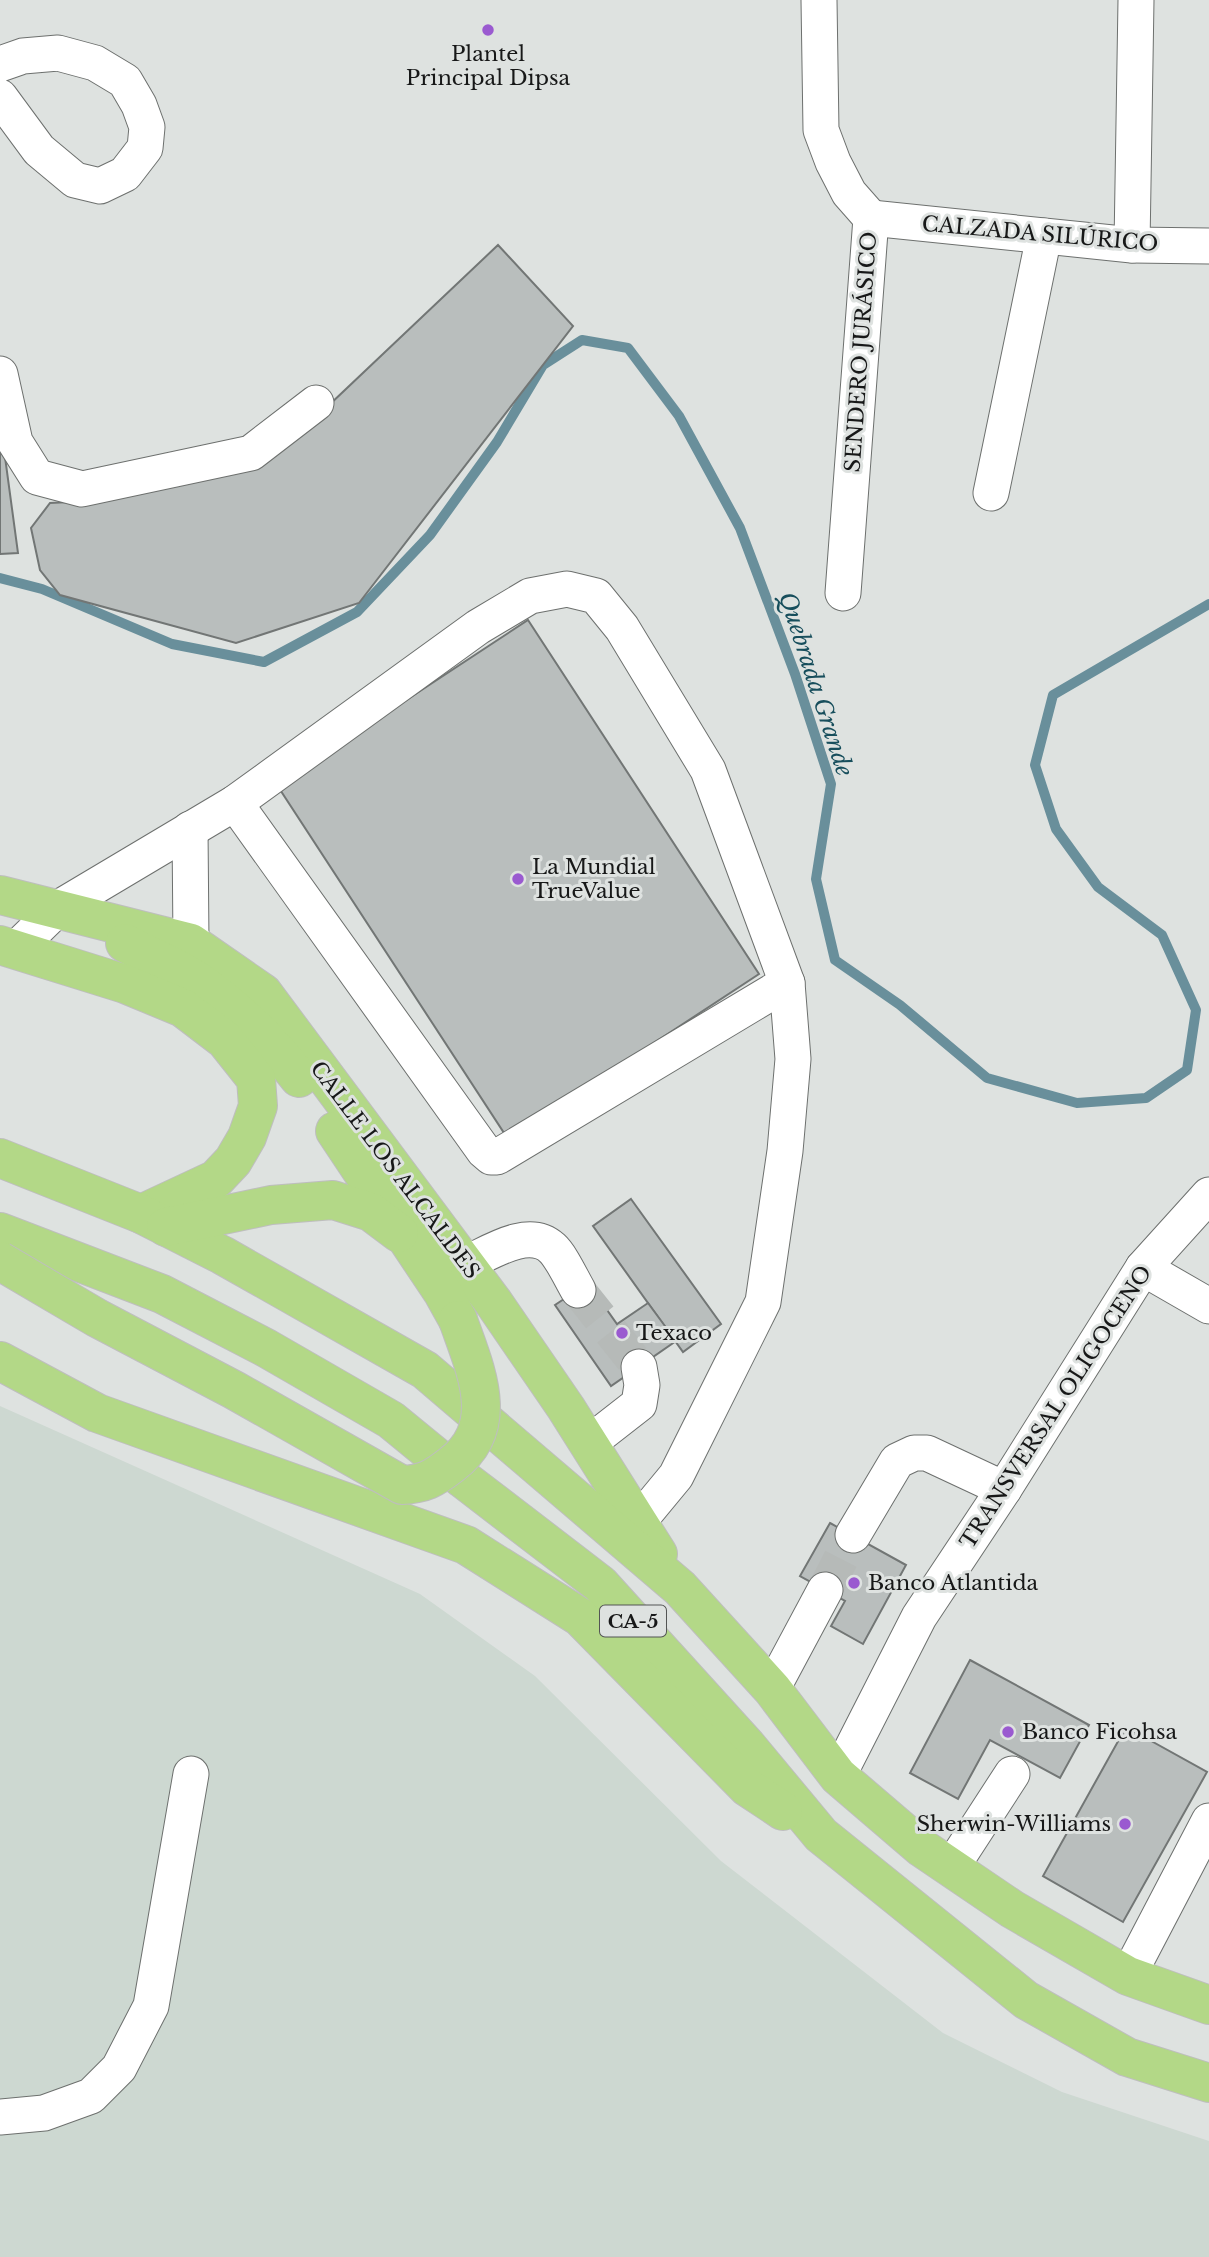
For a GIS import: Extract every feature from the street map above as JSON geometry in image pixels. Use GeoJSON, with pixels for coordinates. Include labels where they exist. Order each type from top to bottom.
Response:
{"type":"FeatureCollection","features":[{"type":"Feature","properties":{"kind":"main road","name":"CALLE LOS ALCALDES"},"geometry":{"type":"LineString","coordinates":[[0,895],[191,943],[263,993],[494,1303],[589,1443],[680,1588]]}},
{"type":"Feature","properties":{"kind":"main road"},"geometry":{"type":"LineString","coordinates":[[0,1261],[97,1318],[234,1390],[402,1485],[421,1484],[436,1476],[458,1460],[474,1440],[482,1400],[458,1320],[407,1238],[279,1052],[201,983],[66,911]]}},
{"type":"Feature","properties":{"kind":"main road"},"geometry":{"type":"LineString","coordinates":[[8,947],[125,984],[183,1008],[225,1040],[256,1079],[258,1106],[247,1137],[233,1161],[216,1179],[154,1221]]}},
{"type":"Feature","properties":{"kind":"main road","name":"CA-5"},"geometry":{"type":"LineString","coordinates":[[0,1158],[154,1221],[222,1255],[425,1370],[680,1588],[772,1689],[838,1776],[922,1848],[1012,1909],[1128,1976],[1209,2005]]}},
{"type":"Feature","properties":{"kind":"main road"},"geometry":{"type":"LineString","coordinates":[[154,1221],[271,1205],[333,1200],[371,1212],[407,1238]]}},
{"type":"Feature","properties":{"kind":"main road","name":"CA-5"},"geometry":{"type":"LineString","coordinates":[[0,1232],[162,1294],[266,1348],[391,1420],[600,1584],[747,1746],[821,1835],[1026,2000],[1127,2057],[1209,2083]]}},
{"type":"Feature","properties":{"kind":"main road"},"geometry":{"type":"LineString","coordinates":[[0,1361],[97,1413],[466,1545],[580,1617],[747,1787],[821,1835]]}},
{"type":"Feature","properties":{"kind":"street","name":"SENDERO JURÁSICO"},"geometry":{"type":"LineString","coordinates":[[819,0],[821,130],[849,193],[871,218],[843,593]]}},
{"type":"Feature","properties":{"kind":"street"},"geometry":{"type":"LineString","coordinates":[[1132,245],[1136,0]]}},
{"type":"Feature","properties":{"kind":"street"},"geometry":{"type":"LineString","coordinates":[[0,64],[23,56],[58,53],[95,62],[125,80],[147,127],[145,148],[125,174],[100,186],[75,180],[39,150],[0,97]]}},
{"type":"Feature","properties":{"kind":"street","name":"CALZADA SILÚRICO"},"geometry":{"type":"LineString","coordinates":[[871,218],[1132,245],[1209,246]]}},
{"type":"Feature","properties":{"kind":"street"},"geometry":{"type":"LineString","coordinates":[[991,493],[1044,236]]}},
{"type":"Feature","properties":{"kind":"street"},"geometry":{"type":"LineString","coordinates":[[0,374],[15,442],[37,477],[82,489],[251,453],[316,403]]}},
{"type":"Feature","properties":{"kind":"street"},"geometry":{"type":"LineString","coordinates":[[8,947],[190,829],[235,803],[478,627],[530,596],[567,589],[596,596],[622,628],[708,770],[787,983],[793,1059],[785,1152],[763,1302],[677,1476],[638,1522]]}},
{"type":"Feature","properties":{"kind":"street"},"geometry":{"type":"LineString","coordinates":[[235,803],[484,1151],[491,1157],[497,1157],[787,983]]}},
{"type":"Feature","properties":{"kind":"street"},"geometry":{"type":"LineString","coordinates":[[190,829],[191,943]]}},
{"type":"Feature","properties":{"kind":"street","name":"TRANSVERSAL OLIGOCENO"},"geometry":{"type":"LineString","coordinates":[[838,1776],[919,1617],[1004,1489],[1143,1268],[1209,1195]]}},
{"type":"Feature","properties":{"kind":"street"},"geometry":{"type":"LineString","coordinates":[[465,1264],[521,1240],[535,1240],[551,1247],[578,1290]]}},
{"type":"Feature","properties":{"kind":"street"},"geometry":{"type":"LineString","coordinates":[[1143,1268],[1209,1306]]}},
{"type":"Feature","properties":{"kind":"street"},"geometry":{"type":"LineString","coordinates":[[589,1443],[639,1404],[642,1385],[639,1367]]}},
{"type":"Feature","properties":{"kind":"street"},"geometry":{"type":"LineString","coordinates":[[853,1535],[897,1461],[914,1453],[928,1453],[1004,1489]]}},
{"type":"Feature","properties":{"kind":"street"},"geometry":{"type":"LineString","coordinates":[[772,1689],[825,1590]]}},
{"type":"Feature","properties":{"kind":"street"},"geometry":{"type":"LineString","coordinates":[[0,2117],[44,2113],[91,2096],[119,2068],[151,2006],[191,1774]]}},
{"type":"Feature","properties":{"kind":"street"},"geometry":{"type":"LineString","coordinates":[[951,1868],[1012,1774]]}},
{"type":"Feature","properties":{"kind":"street"},"geometry":{"type":"LineString","coordinates":[[1128,1976],[1209,1821]]}},
{"type":"Feature","properties":{"kind":"shaded area"},"geometry":{"type":"Polygon","coordinates":[[[0,1406],[420,1594],[535,1676],[721,1861],[943,2033],[1062,2092],[1209,2141],[1209,2257],[0,2257],[0,1406]]]}},
{"type":"Feature","properties":{"kind":"building"},"geometry":{"type":"Polygon","coordinates":[[[498,245],[573,326],[359,603],[236,643],[60,595],[40,570],[31,528],[50,503],[70,502],[290,442],[498,245]]]}},
{"type":"Feature","properties":{"kind":"building"},"geometry":{"type":"Polygon","coordinates":[[[0,420],[18,553],[0,554],[0,420]]]}},
{"type":"Feature","properties":{"kind":"building","name":"La Mundial TrueValue"},"geometry":{"type":"Polygon","coordinates":[[[528,620],[759,974],[508,1139],[277,785],[528,620]]]}},
{"type":"Feature","properties":{"kind":"building"},"geometry":{"type":"Polygon","coordinates":[[[631,1199],[721,1324],[683,1352],[593,1226],[631,1199]]]}},
{"type":"Feature","properties":{"kind":"building","name":"Texaco"},"geometry":{"type":"Polygon","coordinates":[[[588,1283],[617,1324],[648,1303],[676,1341],[611,1386],[555,1305],[588,1283]]]}},
{"type":"Feature","properties":{"kind":"building","name":"Banco Atlantida"},"geometry":{"type":"Polygon","coordinates":[[[830,1523],[906,1565],[863,1644],[831,1626],[845,1601],[800,1576],[830,1523]]]}},
{"type":"Feature","properties":{"kind":"building","name":"Banco Ficohsa"},"geometry":{"type":"Polygon","coordinates":[[[970,1660],[1089,1725],[1060,1778],[990,1740],[958,1799],[910,1773],[970,1660]]]}},
{"type":"Feature","properties":{"kind":"building","name":"Sherwin-Williams"},"geometry":{"type":"Polygon","coordinates":[[[1126,1727],[1207,1772],[1123,1922],[1043,1876],[1126,1727]]]}},
{"type":"Feature","properties":{"kind":"waterway","name":"Quebrada Grande"},"geometry":{"type":"LineString","coordinates":[[0,578],[42,589],[172,644],[264,662],[357,612],[430,535],[497,442],[543,365],[582,340],[628,348],[679,416],[740,528],[795,674],[831,784],[816,879],[835,960],[900,1005],[987,1078],[1077,1103],[1146,1098],[1187,1070],[1196,1010],[1162,935],[1098,887],[1056,829],[1035,765],[1053,695],[1209,604]]}},
{"type":"Feature","properties":{"kind":"tunnel"},"geometry":{"type":"LineString","coordinates":[[578,1290],[639,1367]]}},
{"type":"Feature","properties":{"kind":"tunnel"},"geometry":{"type":"LineString","coordinates":[[825,1590],[853,1535]]}},
{"type":"Feature","properties":{"kind":"place","name":"Plantel Principal Dipsa"},"geometry":{"type":"Point","coordinates":[488,30]}},
{"type":"Feature","properties":{"kind":"place","name":"La Mundial TrueValue"},"geometry":{"type":"Point","coordinates":[518,879]}},
{"type":"Feature","properties":{"kind":"place","name":"Texaco"},"geometry":{"type":"Point","coordinates":[622,1333]}},
{"type":"Feature","properties":{"kind":"place","name":"Banco Atlantida"},"geometry":{"type":"Point","coordinates":[854,1583]}},
{"type":"Feature","properties":{"kind":"place","name":"Banco Ficohsa"},"geometry":{"type":"Point","coordinates":[1008,1732]}},
{"type":"Feature","properties":{"kind":"place","name":"Sherwin-Williams"},"geometry":{"type":"Point","coordinates":[1125,1824]}}]}
